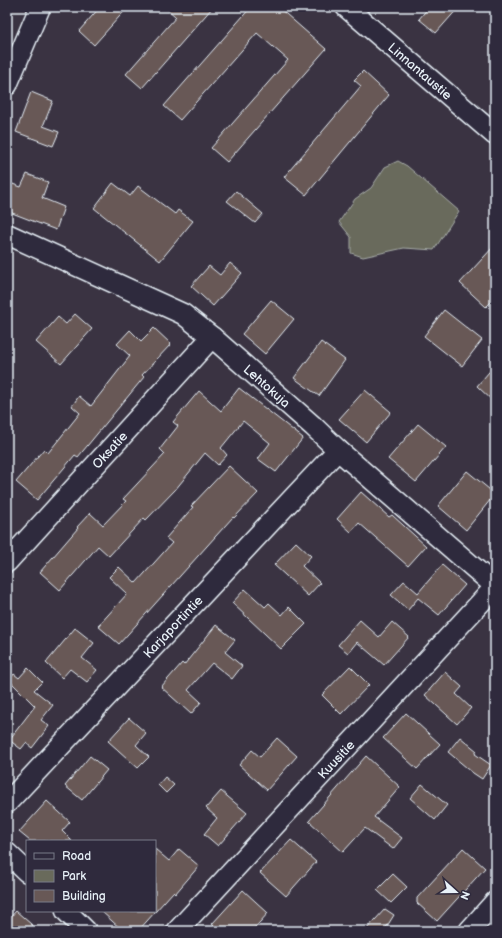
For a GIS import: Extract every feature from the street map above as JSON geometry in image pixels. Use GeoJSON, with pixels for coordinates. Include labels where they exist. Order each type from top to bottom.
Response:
{"type":"FeatureCollection","features":[{"type":"Feature","properties":{"kind":"street"},"geometry":{"type":"LineString","coordinates":[[7,85],[40,7]]}},
{"type":"Feature","properties":{"kind":"street","name":"Linnantaustie"},"geometry":{"type":"LineString","coordinates":[[346,7],[495,135]]}},
{"type":"Feature","properties":{"kind":"street","name":"Lehtokuja"},"geometry":{"type":"LineString","coordinates":[[7,234],[183,314],[212,337],[338,450],[495,586]]}},
{"type":"Feature","properties":{"kind":"street","name":"Oksatie"},"geometry":{"type":"LineString","coordinates":[[7,562],[212,337]]}},
{"type":"Feature","properties":{"kind":"street","name":"Karjaportintie"},"geometry":{"type":"LineString","coordinates":[[7,802],[338,450]]}},
{"type":"Feature","properties":{"kind":"street","name":"Kuusitie"},"geometry":{"type":"LineString","coordinates":[[177,931],[495,586]]}},
{"type":"Feature","properties":{"kind":"street"},"geometry":{"type":"LineString","coordinates":[[7,853],[26,871]]}},
{"type":"Feature","properties":{"kind":"street"},"geometry":{"type":"LineString","coordinates":[[469,931],[495,902]]}},
{"type":"Feature","properties":{"kind":"street"},"geometry":{"type":"LineString","coordinates":[[67,912],[86,931]]}},
{"type":"Feature","properties":{"kind":"green space"},"geometry":{"type":"Polygon","coordinates":[[[398,161],[407,166],[459,211],[434,250],[404,248],[363,257],[351,253],[351,237],[339,222],[355,199],[371,188],[385,167],[398,161]]]}},
{"type":"Feature","properties":{"kind":"building"},"geometry":{"type":"Polygon","coordinates":[[[100,7],[128,7],[94,45],[79,31],[100,7]]]}},
{"type":"Feature","properties":{"kind":"building"},"geometry":{"type":"Polygon","coordinates":[[[165,7],[213,7],[142,88],[126,74],[176,17],[165,7]]]}},
{"type":"Feature","properties":{"kind":"building"},"geometry":{"type":"Polygon","coordinates":[[[251,7],[278,7],[326,49],[227,162],[211,148],[288,60],[257,33],[180,120],[164,106],[251,7]]]}},
{"type":"Feature","properties":{"kind":"building"},"geometry":{"type":"Polygon","coordinates":[[[429,7],[459,7],[436,33],[419,19],[429,7]]]}},
{"type":"Feature","properties":{"kind":"building"},"geometry":{"type":"Polygon","coordinates":[[[363,71],[389,95],[306,195],[284,177],[361,86],[354,80],[363,71]]]}},
{"type":"Feature","properties":{"kind":"building"},"geometry":{"type":"Polygon","coordinates":[[[31,92],[53,101],[43,126],[59,132],[53,146],[16,132],[31,92]]]}},
{"type":"Feature","properties":{"kind":"building"},"geometry":{"type":"Polygon","coordinates":[[[27,174],[48,182],[42,198],[64,207],[56,230],[7,211],[7,182],[21,187],[27,174]]]}},
{"type":"Feature","properties":{"kind":"building"},"geometry":{"type":"Polygon","coordinates":[[[113,183],[130,196],[138,186],[175,214],[178,210],[193,221],[160,261],[94,208],[113,183]]]}},
{"type":"Feature","properties":{"kind":"building"},"geometry":{"type":"Polygon","coordinates":[[[236,191],[263,214],[255,223],[227,201],[236,191]]]}},
{"type":"Feature","properties":{"kind":"building"},"geometry":{"type":"Polygon","coordinates":[[[495,245],[495,298],[486,307],[460,283],[495,245]]]}},
{"type":"Feature","properties":{"kind":"building"},"geometry":{"type":"Polygon","coordinates":[[[230,263],[242,273],[213,306],[191,286],[209,266],[220,275],[230,263]]]}},
{"type":"Feature","properties":{"kind":"building"},"geometry":{"type":"Polygon","coordinates":[[[271,300],[294,319],[265,354],[242,334],[271,300]]]}},
{"type":"Feature","properties":{"kind":"building"},"geometry":{"type":"Polygon","coordinates":[[[444,310],[482,340],[462,366],[424,336],[444,310]]]}},
{"type":"Feature","properties":{"kind":"building"},"geometry":{"type":"Polygon","coordinates":[[[75,314],[92,329],[61,364],[36,342],[58,317],[66,324],[75,314]]]}},
{"type":"Feature","properties":{"kind":"building"},"geometry":{"type":"Polygon","coordinates":[[[154,328],[171,344],[142,375],[144,377],[78,457],[75,455],[37,500],[16,482],[44,449],[48,453],[80,413],[72,406],[79,396],[91,406],[130,356],[117,344],[130,330],[141,341],[154,328]]]}},
{"type":"Feature","properties":{"kind":"building"},"geometry":{"type":"Polygon","coordinates":[[[321,342],[345,360],[319,396],[294,378],[321,342]]]}},
{"type":"Feature","properties":{"kind":"building"},"geometry":{"type":"Polygon","coordinates":[[[495,365],[495,403],[477,386],[495,365]]]}},
{"type":"Feature","properties":{"kind":"building"},"geometry":{"type":"Polygon","coordinates":[[[239,388],[303,438],[276,472],[258,459],[270,443],[243,421],[221,448],[227,455],[218,465],[205,453],[175,490],[146,520],[144,518],[109,556],[98,546],[60,590],[40,572],[90,513],[103,525],[126,501],[123,499],[165,454],[160,449],[178,426],[173,422],[199,391],[221,411],[239,388]]]}},
{"type":"Feature","properties":{"kind":"building"},"geometry":{"type":"Polygon","coordinates":[[[365,390],[391,412],[366,442],[339,419],[365,390]]]}},
{"type":"Feature","properties":{"kind":"building"},"geometry":{"type":"Polygon","coordinates":[[[418,424],[446,447],[416,482],[388,459],[418,424]]]}},
{"type":"Feature","properties":{"kind":"building"},"geometry":{"type":"Polygon","coordinates":[[[229,466],[258,493],[234,518],[233,517],[119,644],[98,626],[127,594],[109,577],[119,567],[136,583],[172,543],[166,538],[193,507],[191,506],[229,466]]]}},
{"type":"Feature","properties":{"kind":"building"},"geometry":{"type":"Polygon","coordinates":[[[467,471],[495,494],[466,530],[438,506],[467,471]]]}},
{"type":"Feature","properties":{"kind":"building"},"geometry":{"type":"Polygon","coordinates":[[[361,492],[389,517],[392,515],[426,546],[408,566],[359,523],[351,532],[337,519],[361,492]]]}},
{"type":"Feature","properties":{"kind":"building"},"geometry":{"type":"Polygon","coordinates":[[[296,542],[311,556],[302,566],[320,583],[308,596],[274,565],[296,542]]]}},
{"type":"Feature","properties":{"kind":"building"},"geometry":{"type":"Polygon","coordinates":[[[442,565],[465,585],[439,615],[418,598],[408,610],[391,595],[404,581],[418,593],[442,565]]]}},
{"type":"Feature","properties":{"kind":"building"},"geometry":{"type":"Polygon","coordinates":[[[245,589],[265,607],[269,603],[282,615],[289,607],[306,624],[281,649],[232,603],[245,589]]]}},
{"type":"Feature","properties":{"kind":"building"},"geometry":{"type":"Polygon","coordinates":[[[360,620],[379,637],[392,622],[409,637],[384,665],[357,642],[348,653],[338,645],[360,620]]]}},
{"type":"Feature","properties":{"kind":"building"},"geometry":{"type":"Polygon","coordinates":[[[216,625],[235,640],[225,652],[242,666],[232,679],[212,663],[188,690],[201,702],[191,714],[161,687],[182,663],[184,665],[216,625]]]}},
{"type":"Feature","properties":{"kind":"building"},"geometry":{"type":"Polygon","coordinates":[[[75,628],[94,643],[82,658],[97,670],[87,682],[70,669],[62,678],[46,663],[75,628]]]}},
{"type":"Feature","properties":{"kind":"building"},"geometry":{"type":"Polygon","coordinates":[[[350,666],[369,685],[341,714],[322,695],[350,666]]]}},
{"type":"Feature","properties":{"kind":"building"},"geometry":{"type":"Polygon","coordinates":[[[28,668],[42,682],[34,690],[53,705],[41,720],[49,726],[32,748],[26,743],[21,749],[9,740],[35,706],[9,680],[14,674],[19,678],[28,668]]]}},
{"type":"Feature","properties":{"kind":"building"},"geometry":{"type":"Polygon","coordinates":[[[445,672],[462,687],[456,694],[471,708],[457,724],[425,695],[445,672]]]}},
{"type":"Feature","properties":{"kind":"building"},"geometry":{"type":"Polygon","coordinates":[[[406,713],[440,744],[417,769],[383,738],[406,713]]]}},
{"type":"Feature","properties":{"kind":"building"},"geometry":{"type":"Polygon","coordinates":[[[129,718],[146,733],[136,745],[149,757],[138,768],[108,741],[129,718]]]}},
{"type":"Feature","properties":{"kind":"building"},"geometry":{"type":"Polygon","coordinates":[[[460,737],[477,751],[475,754],[491,765],[482,779],[448,752],[460,737]]]}},
{"type":"Feature","properties":{"kind":"building"},"geometry":{"type":"Polygon","coordinates":[[[277,738],[297,756],[267,790],[239,765],[252,750],[260,757],[277,738]]]}},
{"type":"Feature","properties":{"kind":"building"},"geometry":{"type":"Polygon","coordinates":[[[90,756],[107,770],[82,800],[65,786],[90,756]]]}},
{"type":"Feature","properties":{"kind":"building"},"geometry":{"type":"Polygon","coordinates":[[[366,756],[400,787],[374,817],[402,838],[393,849],[365,828],[343,852],[309,821],[366,756]]]}},
{"type":"Feature","properties":{"kind":"building"},"geometry":{"type":"Polygon","coordinates":[[[165,777],[174,785],[166,793],[158,785],[165,777]]]}},
{"type":"Feature","properties":{"kind":"building"},"geometry":{"type":"Polygon","coordinates":[[[422,784],[447,805],[435,820],[410,798],[422,784]]]}},
{"type":"Feature","properties":{"kind":"building"},"geometry":{"type":"Polygon","coordinates":[[[221,791],[247,813],[218,846],[204,834],[217,818],[206,808],[221,791]]]}},
{"type":"Feature","properties":{"kind":"building"},"geometry":{"type":"Polygon","coordinates":[[[47,801],[70,822],[62,831],[71,840],[29,840],[19,832],[47,801]]]}},
{"type":"Feature","properties":{"kind":"building"},"geometry":{"type":"Polygon","coordinates":[[[291,840],[316,862],[286,896],[260,873],[291,840]]]}},
{"type":"Feature","properties":{"kind":"building"},"geometry":{"type":"Polygon","coordinates":[[[463,848],[485,868],[437,921],[417,903],[417,898],[463,848]]]}},
{"type":"Feature","properties":{"kind":"building"},"geometry":{"type":"Polygon","coordinates":[[[179,849],[199,866],[175,894],[173,892],[156,911],[156,850],[169,861],[179,849]]]}},
{"type":"Feature","properties":{"kind":"building"},"geometry":{"type":"Polygon","coordinates":[[[393,874],[407,887],[391,903],[377,890],[393,874]]]}},
{"type":"Feature","properties":{"kind":"building"},"geometry":{"type":"Polygon","coordinates":[[[243,890],[268,913],[252,931],[220,931],[212,924],[243,890]]]}},
{"type":"Feature","properties":{"kind":"building"},"geometry":{"type":"Polygon","coordinates":[[[385,909],[394,915],[384,931],[365,931],[385,909]]]}},
{"type":"Feature","properties":{"kind":"building"},"geometry":{"type":"Polygon","coordinates":[[[16,911],[39,931],[7,931],[7,921],[16,911]]]}},
{"type":"Feature","properties":{"kind":"building"},"geometry":{"type":"Polygon","coordinates":[[[102,912],[155,912],[138,931],[123,931],[102,912]]]}}]}
